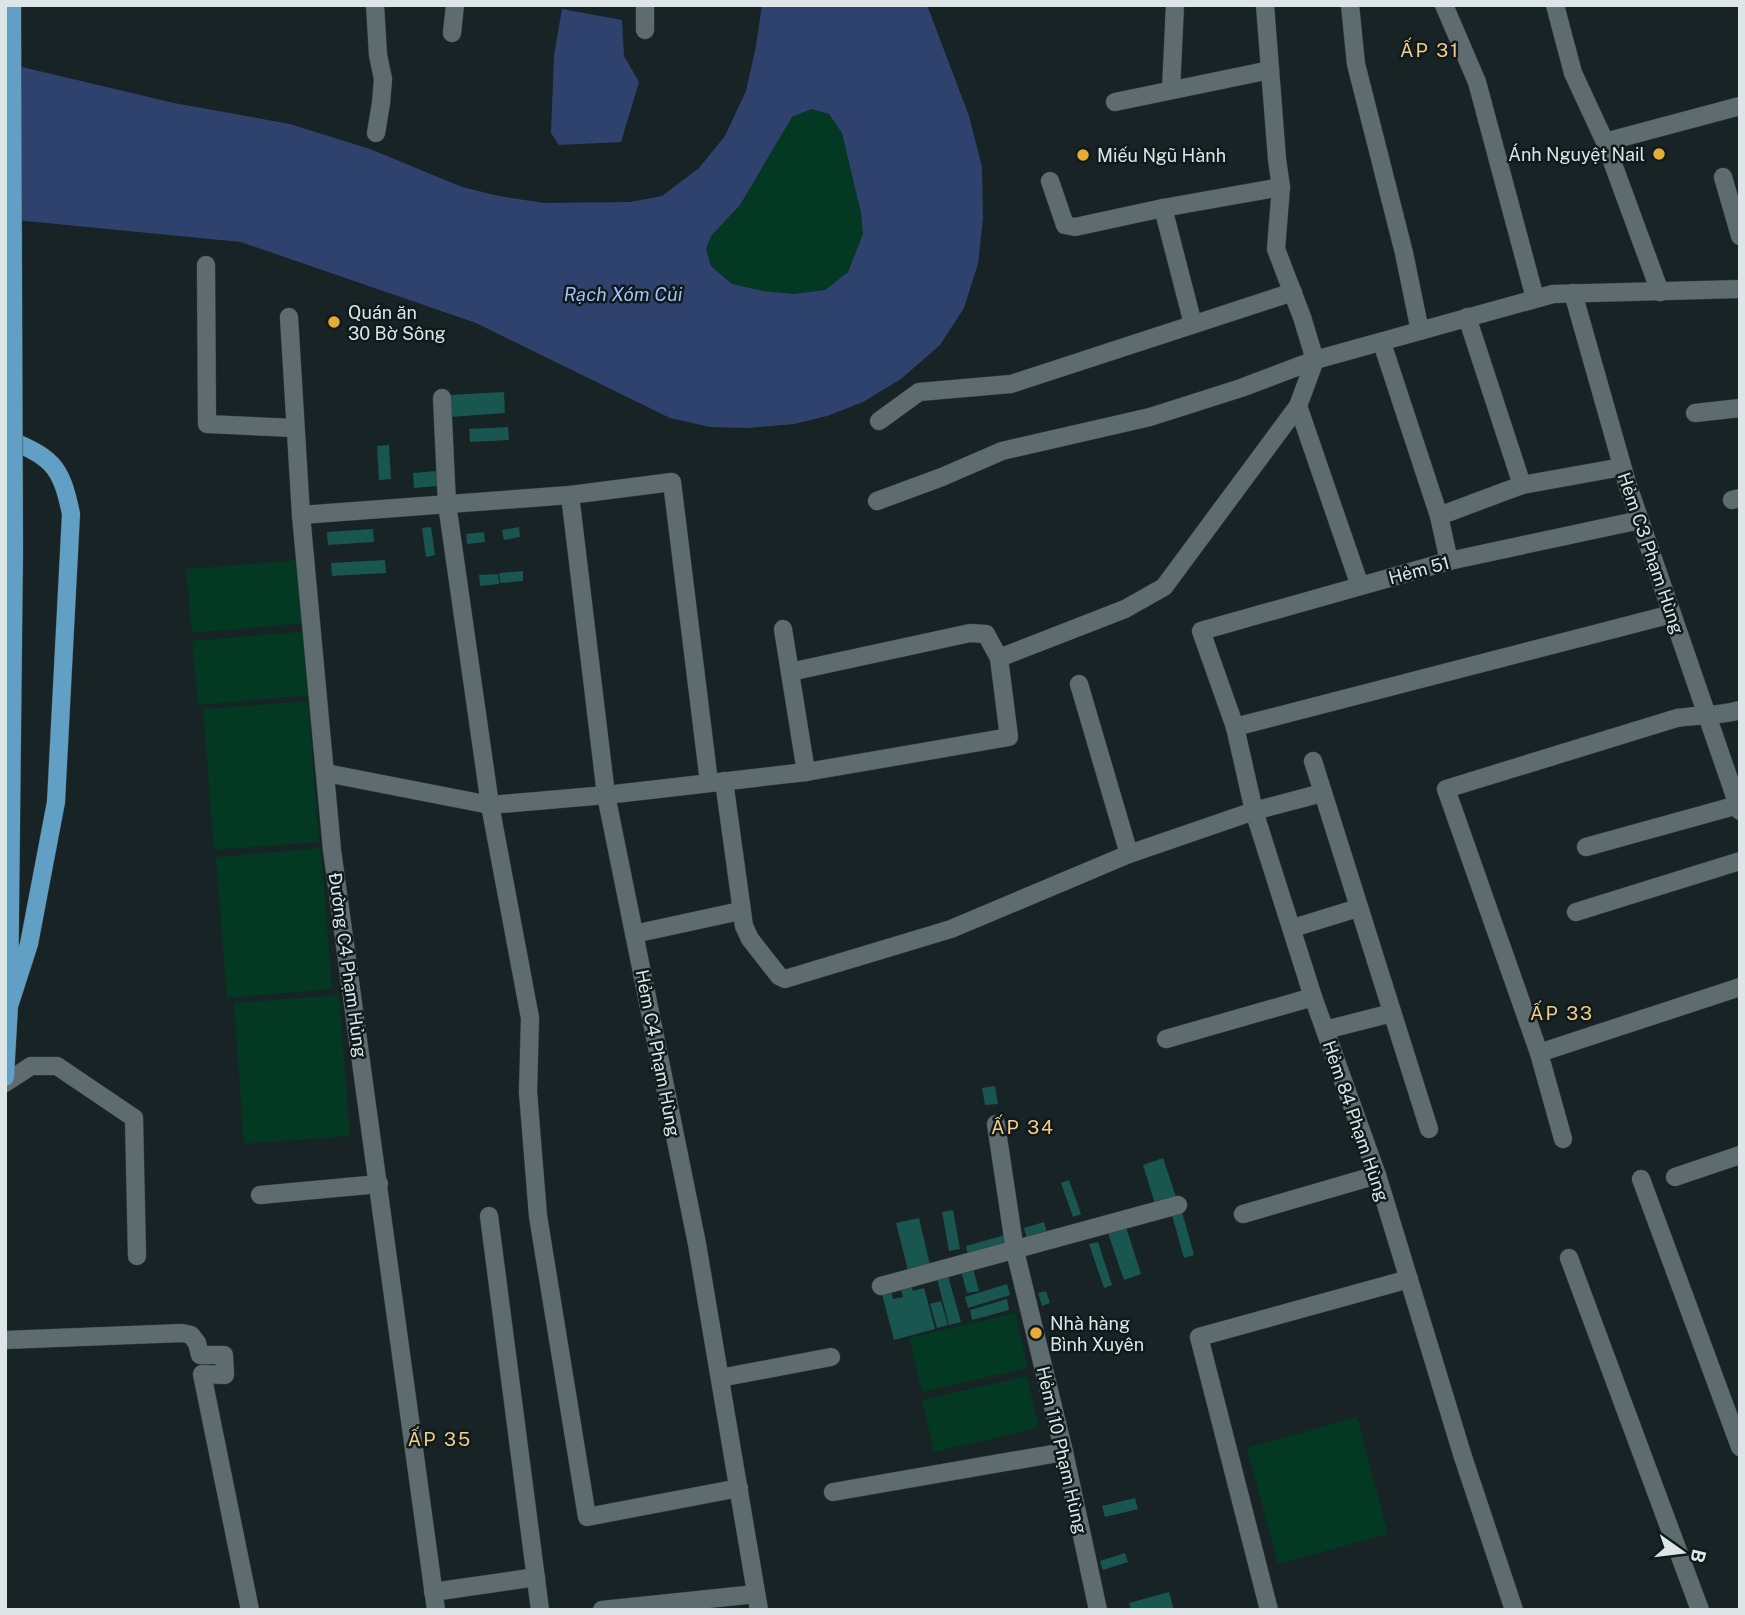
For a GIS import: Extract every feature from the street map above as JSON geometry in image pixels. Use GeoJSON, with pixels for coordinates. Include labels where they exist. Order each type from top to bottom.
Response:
{"type":"FeatureCollection","features":[{"type":"Feature","properties":{"kind":"main road"},"geometry":{"type":"LineString","coordinates":[[5,1077],[9,1006],[14,552],[12,5]]}},
{"type":"Feature","properties":{"kind":"main road"},"geometry":{"type":"LineString","coordinates":[[5,438],[38,452],[55,467],[66,488],[71,514],[55,802],[29,944],[9,1006]]}},
{"type":"Feature","properties":{"kind":"street"},"geometry":{"type":"LineString","coordinates":[[375,5],[378,55],[383,79],[376,133]]}},
{"type":"Feature","properties":{"kind":"street"},"geometry":{"type":"LineString","coordinates":[[452,33],[455,5]]}},
{"type":"Feature","properties":{"kind":"street"},"geometry":{"type":"LineString","coordinates":[[645,5],[645,30]]}},
{"type":"Feature","properties":{"kind":"street"},"geometry":{"type":"LineString","coordinates":[[1171,90],[1175,5]]}},
{"type":"Feature","properties":{"kind":"street"},"geometry":{"type":"LineString","coordinates":[[999,658],[1125,609],[1164,587],[1298,407],[1315,360],[1276,249],[1281,187],[1265,5]]}},
{"type":"Feature","properties":{"kind":"street"},"geometry":{"type":"LineString","coordinates":[[1350,5],[1356,64],[1420,331]]}},
{"type":"Feature","properties":{"kind":"street"},"geometry":{"type":"LineString","coordinates":[[1444,5],[1477,82],[1535,298]]}},
{"type":"Feature","properties":{"kind":"street"},"geometry":{"type":"LineString","coordinates":[[1555,5],[1573,73],[1605,142],[1660,292]]}},
{"type":"Feature","properties":{"kind":"street"},"geometry":{"type":"LineString","coordinates":[[1115,102],[1270,70]]}},
{"type":"Feature","properties":{"kind":"street"},"geometry":{"type":"LineString","coordinates":[[1605,142],[1740,106]]}},
{"type":"Feature","properties":{"kind":"street"},"geometry":{"type":"LineString","coordinates":[[1723,177],[1740,236]]}},
{"type":"Feature","properties":{"kind":"street"},"geometry":{"type":"LineString","coordinates":[[1050,181],[1065,225],[1070,227],[1281,187]]}},
{"type":"Feature","properties":{"kind":"street"},"geometry":{"type":"LineString","coordinates":[[1260,191],[1277,225]]}},
{"type":"Feature","properties":{"kind":"street"},"geometry":{"type":"LineString","coordinates":[[1163,208],[1193,324]]}},
{"type":"Feature","properties":{"kind":"street"},"geometry":{"type":"LineString","coordinates":[[206,265],[207,424],[294,428]]}},
{"type":"Feature","properties":{"kind":"street"},"geometry":{"type":"LineString","coordinates":[[877,501],[1002,451],[1150,417],[1241,388],[1315,360],[1535,298],[1573,293],[1740,289]]}},
{"type":"Feature","properties":{"kind":"street"},"geometry":{"type":"LineString","coordinates":[[879,421],[919,392],[1011,384],[1293,292]]}},
{"type":"Feature","properties":{"kind":"street","name":"Hẻm C3 Phạm Hùng"},"geometry":{"type":"LineString","coordinates":[[1573,293],[1622,467],[1705,713],[1731,762],[1739,808]]}},
{"type":"Feature","properties":{"kind":"street","name":"Đường C4 Phạm Hủng"},"geometry":{"type":"LineString","coordinates":[[289,317],[301,515],[332,850],[435,1601]]}},
{"type":"Feature","properties":{"kind":"street"},"geometry":{"type":"LineString","coordinates":[[1467,317],[1522,485]]}},
{"type":"Feature","properties":{"kind":"street"},"geometry":{"type":"LineString","coordinates":[[1382,343],[1439,516],[1449,561]]}},
{"type":"Feature","properties":{"kind":"street"},"geometry":{"type":"LineString","coordinates":[[442,398],[447,504],[490,805],[530,1018],[528,1092],[538,1216],[587,1517],[739,1488]]}},
{"type":"Feature","properties":{"kind":"street"},"geometry":{"type":"LineString","coordinates":[[1298,407],[1360,586]]}},
{"type":"Feature","properties":{"kind":"street"},"geometry":{"type":"LineString","coordinates":[[1695,413],[1740,408]]}},
{"type":"Feature","properties":{"kind":"street"},"geometry":{"type":"LineString","coordinates":[[1439,516],[1522,485],[1622,467]]}},
{"type":"Feature","properties":{"kind":"street"},"geometry":{"type":"LineString","coordinates":[[301,515],[570,495],[672,482],[716,782],[740,911],[750,939],[779,976],[785,979],[951,929],[1129,854],[1254,811],[1322,793]]}},
{"type":"Feature","properties":{"kind":"street","name":"Hẻm C4 Phạm Hùng"},"geometry":{"type":"LineString","coordinates":[[570,495],[606,795],[696,1244],[757,1602]]}},
{"type":"Feature","properties":{"kind":"street","name":"Hẻm 51"},"geometry":{"type":"LineString","coordinates":[[1201,631],[1449,561],[1640,520]]}},
{"type":"Feature","properties":{"kind":"street"},"geometry":{"type":"LineString","coordinates":[[1235,727],[1672,614]]}},
{"type":"Feature","properties":{"kind":"street"},"geometry":{"type":"LineString","coordinates":[[783,629],[806,772]]}},
{"type":"Feature","properties":{"kind":"street","name":"Hẻm 84 Phạm Hùng"},"geometry":{"type":"LineString","coordinates":[[1201,631],[1235,727],[1254,811],[1313,997],[1377,1175],[1463,1457],[1514,1610]]}},
{"type":"Feature","properties":{"kind":"street"},"geometry":{"type":"LineString","coordinates":[[326,772],[490,805],[606,795],[806,772],[1009,737],[999,658],[986,635],[970,634],[790,672]]}},
{"type":"Feature","properties":{"kind":"street"},"geometry":{"type":"LineString","coordinates":[[1079,684],[1129,854]]}},
{"type":"Feature","properties":{"kind":"street"},"geometry":{"type":"LineString","coordinates":[[1563,1139],[1539,1053],[1446,789],[1677,718],[1705,713],[1724,715],[1740,710]]}},
{"type":"Feature","properties":{"kind":"street"},"geometry":{"type":"LineString","coordinates":[[1313,761],[1429,1129]]}},
{"type":"Feature","properties":{"kind":"street"},"geometry":{"type":"LineString","coordinates":[[1586,847],[1739,808]]}},
{"type":"Feature","properties":{"kind":"street"},"geometry":{"type":"LineString","coordinates":[[1576,912],[1740,861]]}},
{"type":"Feature","properties":{"kind":"street"},"geometry":{"type":"LineString","coordinates":[[1293,928],[1358,908]]}},
{"type":"Feature","properties":{"kind":"street"},"geometry":{"type":"LineString","coordinates":[[634,934],[740,911]]}},
{"type":"Feature","properties":{"kind":"street"},"geometry":{"type":"LineString","coordinates":[[1539,1053],[1740,987]]}},
{"type":"Feature","properties":{"kind":"street"},"geometry":{"type":"LineString","coordinates":[[1166,1039],[1313,997]]}},
{"type":"Feature","properties":{"kind":"street"},"geometry":{"type":"LineString","coordinates":[[1325,1030],[1392,1013]]}},
{"type":"Feature","properties":{"kind":"street"},"geometry":{"type":"LineString","coordinates":[[5,1083],[31,1066],[57,1066],[134,1118],[137,1256]]}},
{"type":"Feature","properties":{"kind":"street","name":"Hẻm 110 Phạm Hùng"},"geometry":{"type":"LineString","coordinates":[[996,1124],[1016,1251],[1065,1452],[1098,1610]]}},
{"type":"Feature","properties":{"kind":"street"},"geometry":{"type":"LineString","coordinates":[[1675,1177],[1740,1155]]}},
{"type":"Feature","properties":{"kind":"street"},"geometry":{"type":"LineString","coordinates":[[1242,1214],[1377,1175]]}},
{"type":"Feature","properties":{"kind":"street"},"geometry":{"type":"LineString","coordinates":[[1642,1179],[1740,1447]]}},
{"type":"Feature","properties":{"kind":"street"},"geometry":{"type":"LineString","coordinates":[[260,1195],[379,1184]]}},
{"type":"Feature","properties":{"kind":"street"},"geometry":{"type":"LineString","coordinates":[[881,1286],[1178,1205]]}},
{"type":"Feature","properties":{"kind":"street"},"geometry":{"type":"LineString","coordinates":[[489,1216],[540,1610]]}},
{"type":"Feature","properties":{"kind":"street"},"geometry":{"type":"LineString","coordinates":[[1569,1258],[1700,1610]]}},
{"type":"Feature","properties":{"kind":"street"},"geometry":{"type":"LineString","coordinates":[[1269,1610],[1199,1337],[1409,1279]]}},
{"type":"Feature","properties":{"kind":"street"},"geometry":{"type":"LineString","coordinates":[[5,1340],[182,1333],[191,1335],[197,1343],[200,1355],[224,1355],[225,1375],[202,1374],[250,1610]]}},
{"type":"Feature","properties":{"kind":"street"},"geometry":{"type":"LineString","coordinates":[[720,1378],[831,1357]]}},
{"type":"Feature","properties":{"kind":"street"},"geometry":{"type":"LineString","coordinates":[[833,1492],[1065,1452]]}},
{"type":"Feature","properties":{"kind":"street"},"geometry":{"type":"LineString","coordinates":[[435,1601],[536,1577]]}},
{"type":"Feature","properties":{"kind":"street"},"geometry":{"type":"LineString","coordinates":[[602,1610],[757,1602]]}},
{"type":"Feature","properties":{"kind":"green space"},"geometry":{"type":"Polygon","coordinates":[[[811,109],[829,114],[842,133],[861,213],[863,234],[848,272],[825,290],[794,294],[732,284],[711,266],[706,249],[711,236],[740,205],[792,117],[811,109]]]}},
{"type":"Feature","properties":{"kind":"green space"},"geometry":{"type":"Polygon","coordinates":[[[301,560],[307,623],[192,633],[186,569],[301,560]]]}},
{"type":"Feature","properties":{"kind":"green space"},"geometry":{"type":"Polygon","coordinates":[[[308,631],[313,695],[198,705],[192,641],[308,631]]]}},
{"type":"Feature","properties":{"kind":"green space"},"geometry":{"type":"Polygon","coordinates":[[[308,701],[319,842],[214,850],[203,709],[308,701]]]}},
{"type":"Feature","properties":{"kind":"green space"},"geometry":{"type":"Polygon","coordinates":[[[321,848],[332,989],[227,998],[216,857],[321,848]]]}},
{"type":"Feature","properties":{"kind":"green space"},"geometry":{"type":"Polygon","coordinates":[[[339,995],[350,1136],[244,1144],[234,1003],[339,995]]]}},
{"type":"Feature","properties":{"kind":"green space"},"geometry":{"type":"Polygon","coordinates":[[[1015,1313],[1028,1368],[922,1392],[909,1338],[1015,1313]]]}},
{"type":"Feature","properties":{"kind":"green space"},"geometry":{"type":"Polygon","coordinates":[[[1027,1376],[1039,1428],[934,1452],[922,1400],[1027,1376]]]}},
{"type":"Feature","properties":{"kind":"green space"},"geometry":{"type":"Polygon","coordinates":[[[1357,1417],[1388,1534],[1278,1564],[1247,1448],[1357,1417]]]}},
{"type":"Feature","properties":{"kind":"water","name":"Rạch Xóm Củi"},"geometry":{"type":"Polygon","coordinates":[[[762,5],[927,5],[969,116],[982,167],[983,218],[978,264],[964,308],[940,345],[901,379],[863,402],[827,416],[794,424],[748,428],[710,427],[670,418],[476,323],[241,242],[5,219],[5,63],[174,103],[290,124],[370,149],[462,187],[499,196],[544,203],[630,202],[662,196],[699,168],[725,136],[746,91],[762,5]],[[811,109],[792,117],[740,205],[711,236],[706,249],[711,266],[732,284],[794,294],[825,290],[848,272],[863,234],[861,213],[842,133],[829,114],[811,109]]]}},
{"type":"Feature","properties":{"kind":"water"},"geometry":{"type":"Polygon","coordinates":[[[562,9],[622,20],[624,56],[639,82],[621,142],[559,145],[551,133],[554,55],[562,9]]]}},
{"type":"Feature","properties":{"kind":"building"},"geometry":{"type":"Polygon","coordinates":[[[504,392],[505,413],[450,417],[449,395],[504,392]]]}},
{"type":"Feature","properties":{"kind":"building"},"geometry":{"type":"Polygon","coordinates":[[[508,427],[509,440],[470,442],[469,429],[508,427]]]}},
{"type":"Feature","properties":{"kind":"building"},"geometry":{"type":"Polygon","coordinates":[[[389,445],[391,479],[379,480],[377,446],[389,445]]]}},
{"type":"Feature","properties":{"kind":"building"},"geometry":{"type":"Polygon","coordinates":[[[437,471],[438,486],[414,488],[413,473],[437,471]]]}},
{"type":"Feature","properties":{"kind":"building"},"geometry":{"type":"Polygon","coordinates":[[[431,527],[435,555],[426,557],[422,528],[431,527]]]}},
{"type":"Feature","properties":{"kind":"building"},"geometry":{"type":"Polygon","coordinates":[[[519,527],[520,537],[504,540],[502,530],[519,527]]]}},
{"type":"Feature","properties":{"kind":"building"},"geometry":{"type":"Polygon","coordinates":[[[373,529],[374,542],[328,545],[327,532],[373,529]]]}},
{"type":"Feature","properties":{"kind":"building"},"geometry":{"type":"Polygon","coordinates":[[[484,532],[485,542],[467,544],[466,534],[484,532]]]}},
{"type":"Feature","properties":{"kind":"building"},"geometry":{"type":"Polygon","coordinates":[[[385,560],[386,573],[332,576],[331,563],[385,560]]]}},
{"type":"Feature","properties":{"kind":"building"},"geometry":{"type":"Polygon","coordinates":[[[523,571],[523,581],[500,583],[499,573],[523,571]]]}},
{"type":"Feature","properties":{"kind":"building"},"geometry":{"type":"Polygon","coordinates":[[[498,574],[499,584],[480,586],[479,575],[498,574]]]}},
{"type":"Feature","properties":{"kind":"building"},"geometry":{"type":"Polygon","coordinates":[[[995,1086],[998,1104],[985,1105],[982,1088],[995,1086]]]}},
{"type":"Feature","properties":{"kind":"building"},"geometry":{"type":"Polygon","coordinates":[[[1163,1158],[1176,1197],[1155,1204],[1143,1165],[1163,1158]]]}},
{"type":"Feature","properties":{"kind":"building"},"geometry":{"type":"Polygon","coordinates":[[[1069,1180],[1081,1214],[1073,1217],[1061,1183],[1069,1180]]]}},
{"type":"Feature","properties":{"kind":"building"},"geometry":{"type":"Polygon","coordinates":[[[953,1210],[960,1249],[949,1251],[942,1212],[953,1210]]]}},
{"type":"Feature","properties":{"kind":"building"},"geometry":{"type":"Polygon","coordinates":[[[1182,1212],[1194,1255],[1184,1258],[1172,1215],[1182,1212]]]}},
{"type":"Feature","properties":{"kind":"building"},"geometry":{"type":"Polygon","coordinates":[[[919,1218],[930,1265],[908,1270],[896,1223],[919,1218]]]}},
{"type":"Feature","properties":{"kind":"building"},"geometry":{"type":"Polygon","coordinates":[[[1044,1222],[1047,1233],[1027,1239],[1024,1228],[1044,1222]]]}},
{"type":"Feature","properties":{"kind":"building"},"geometry":{"type":"Polygon","coordinates":[[[1126,1227],[1141,1274],[1124,1280],[1108,1233],[1126,1227]]]}},
{"type":"Feature","properties":{"kind":"building"},"geometry":{"type":"Polygon","coordinates":[[[1005,1235],[1008,1244],[968,1255],[966,1246],[1005,1235]]]}},
{"type":"Feature","properties":{"kind":"building"},"geometry":{"type":"Polygon","coordinates":[[[1098,1242],[1112,1285],[1104,1288],[1089,1244],[1098,1242]]]}},
{"type":"Feature","properties":{"kind":"building"},"geometry":{"type":"Polygon","coordinates":[[[973,1268],[979,1291],[967,1293],[961,1271],[973,1268]]]}},
{"type":"Feature","properties":{"kind":"building"},"geometry":{"type":"Polygon","coordinates":[[[948,1276],[961,1322],[949,1325],[937,1279],[948,1276]]]}},
{"type":"Feature","properties":{"kind":"building"},"geometry":{"type":"Polygon","coordinates":[[[911,1284],[913,1291],[924,1288],[935,1329],[894,1340],[882,1294],[891,1291],[893,1299],[903,1297],[900,1287],[911,1284]]]}},
{"type":"Feature","properties":{"kind":"building"},"geometry":{"type":"Polygon","coordinates":[[[1007,1284],[1010,1295],[968,1308],[965,1297],[1007,1284]]]}},
{"type":"Feature","properties":{"kind":"building"},"geometry":{"type":"Polygon","coordinates":[[[1046,1291],[1050,1303],[1042,1306],[1038,1293],[1046,1291]]]}},
{"type":"Feature","properties":{"kind":"building"},"geometry":{"type":"Polygon","coordinates":[[[1007,1299],[1009,1310],[972,1320],[970,1310],[1007,1299]]]}},
{"type":"Feature","properties":{"kind":"building"},"geometry":{"type":"Polygon","coordinates":[[[941,1301],[948,1325],[937,1328],[930,1304],[941,1301]]]}},
{"type":"Feature","properties":{"kind":"building"},"geometry":{"type":"Polygon","coordinates":[[[1135,1498],[1138,1509],[1105,1517],[1102,1506],[1135,1498]]]}},
{"type":"Feature","properties":{"kind":"building"},"geometry":{"type":"Polygon","coordinates":[[[1125,1553],[1128,1562],[1103,1570],[1100,1561],[1125,1553]]]}},
{"type":"Feature","properties":{"kind":"building"},"geometry":{"type":"Polygon","coordinates":[[[1169,1592],[1174,1610],[1131,1610],[1129,1603],[1169,1592]]]}},
{"type":"Feature","properties":{"kind":"place","name":"Ánh Nguyệt Nail"},"geometry":{"type":"Point","coordinates":[1659,154]}},
{"type":"Feature","properties":{"kind":"place","name":"Miếu Ngũ Hành"},"geometry":{"type":"Point","coordinates":[1083,155]}},
{"type":"Feature","properties":{"kind":"place","name":"Quán ăn 30 Bờ Sông"},"geometry":{"type":"Point","coordinates":[334,322]}},
{"type":"Feature","properties":{"kind":"place","name":"Nhà hàng Bình Xuyên"},"geometry":{"type":"Point","coordinates":[1036,1333]}},
{"type":"Feature","properties":{"kind":"district","name":"ẤP 31"},"geometry":{"type":"Point","coordinates":[1430,50]}},
{"type":"Feature","properties":{"kind":"district","name":"ẤP 33"},"geometry":{"type":"Point","coordinates":[1562,1013]}},
{"type":"Feature","properties":{"kind":"district","name":"ẤP 34"},"geometry":{"type":"Point","coordinates":[1023,1127]}},
{"type":"Feature","properties":{"kind":"district","name":"ẤP 35"},"geometry":{"type":"Point","coordinates":[440,1439]}}]}
